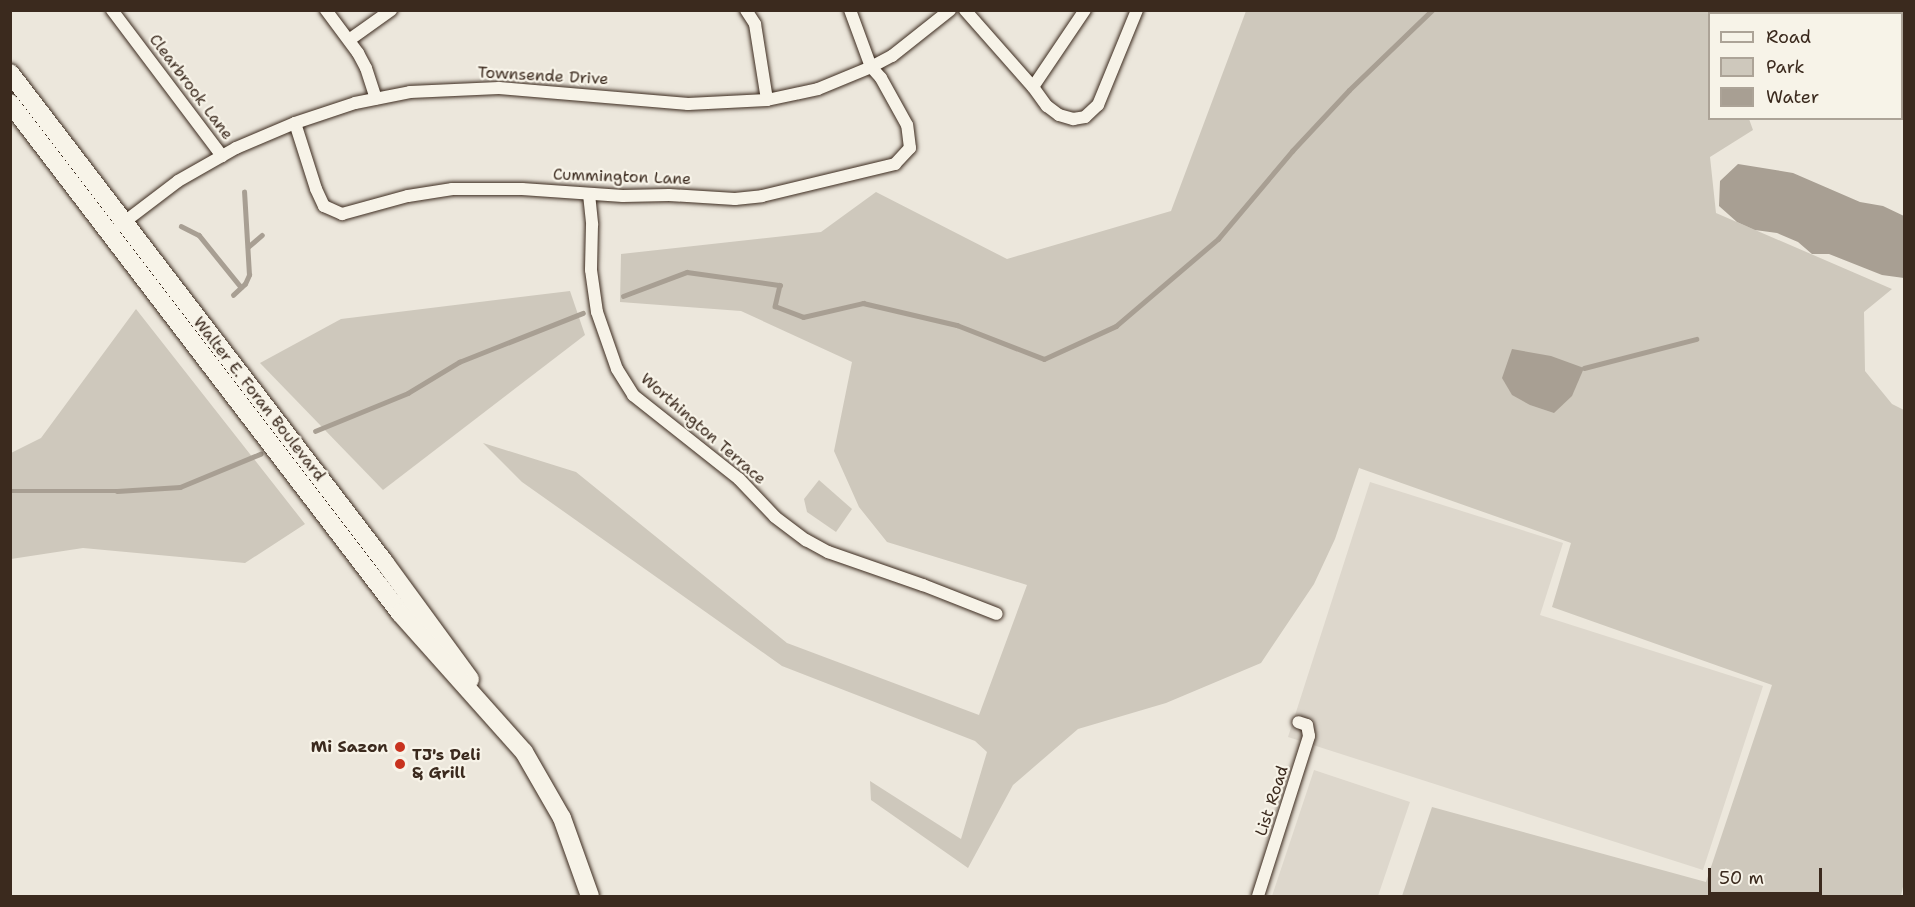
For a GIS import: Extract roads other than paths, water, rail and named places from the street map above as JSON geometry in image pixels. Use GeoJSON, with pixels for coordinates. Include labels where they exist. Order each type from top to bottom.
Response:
{"type":"FeatureCollection","features":[{"type":"Feature","properties":{"kind":"street","name":"Clearbrook Lane"},"geometry":{"type":"LineString","coordinates":[[112,10],[222,156]]}},
{"type":"Feature","properties":{"kind":"street"},"geometry":{"type":"LineString","coordinates":[[326,10],[349,40],[366,68],[376,98]]}},
{"type":"Feature","properties":{"kind":"street"},"geometry":{"type":"LineString","coordinates":[[349,40],[391,10]]}},
{"type":"Feature","properties":{"kind":"street"},"geometry":{"type":"LineString","coordinates":[[746,10],[755,24],[767,100]]}},
{"type":"Feature","properties":{"kind":"street"},"geometry":{"type":"LineString","coordinates":[[850,10],[871,67]]}},
{"type":"Feature","properties":{"kind":"street","name":"Townsende Drive"},"geometry":{"type":"LineString","coordinates":[[116,228],[178,182],[222,156],[295,123],[376,98],[425,91],[499,88],[688,104],[767,100],[818,89],[871,67],[891,56],[950,10]]}},
{"type":"Feature","properties":{"kind":"street"},"geometry":{"type":"LineString","coordinates":[[965,10],[1047,106],[1059,116],[1073,119],[1085,117],[1098,105],[1106,92],[1137,10]]}},
{"type":"Feature","properties":{"kind":"street"},"geometry":{"type":"LineString","coordinates":[[1033,87],[1085,10]]}},
{"type":"Feature","properties":{"kind":"street","name":"Cummington Lane"},"geometry":{"type":"LineString","coordinates":[[295,123],[315,189],[324,206],[342,214],[408,196],[452,189],[522,189],[589,194],[749,198],[895,164],[910,148],[907,125],[881,78],[871,67]]}},
{"type":"Feature","properties":{"kind":"street","name":"Walter E. Foran Boulevard"},"geometry":{"type":"LineString","coordinates":[[10,73],[116,228]]}},
{"type":"Feature","properties":{"kind":"street","name":"Walter E. Foran Boulevard"},"geometry":{"type":"LineString","coordinates":[[10,103],[116,228],[386,563],[524,752],[557,807],[576,852],[590,897]]}},
{"type":"Feature","properties":{"kind":"street","name":"Worthington Terrace"},"geometry":{"type":"LineString","coordinates":[[589,194],[592,225],[591,270],[597,312],[611,354],[631,392],[733,474],[776,517],[806,540],[828,552],[997,614]]}},
{"type":"Feature","properties":{"kind":"street","name":"List Road"},"geometry":{"type":"LineString","coordinates":[[1258,897],[1309,736],[1307,725],[1298,722]]}},
{"type":"Feature","properties":{"kind":"water"},"geometry":{"type":"Polygon","coordinates":[[[1738,164],[1793,173],[1860,202],[1883,206],[1904,216],[1904,278],[1882,275],[1829,254],[1812,254],[1798,242],[1777,233],[1755,230],[1737,222],[1719,206],[1720,181],[1738,164]]]}},
{"type":"Feature","properties":{"kind":"water"},"geometry":{"type":"Polygon","coordinates":[[[1512,349],[1551,356],[1584,368],[1572,396],[1554,413],[1530,405],[1512,395],[1502,378],[1512,349]]]}},
{"type":"Feature","properties":{"kind":"waterway"},"geometry":{"type":"LineString","coordinates":[[623,296],[687,272],[780,285],[775,306],[803,317],[863,303],[957,325],[1044,359],[1116,326],[1218,239],[1292,151],[1349,90],[1432,10]]}},
{"type":"Feature","properties":{"kind":"waterway"},"geometry":{"type":"LineString","coordinates":[[233,295],[245,284],[249,275],[244,192]]}},
{"type":"Feature","properties":{"kind":"waterway"},"geometry":{"type":"LineString","coordinates":[[181,226],[199,235],[241,287]]}},
{"type":"Feature","properties":{"kind":"waterway"},"geometry":{"type":"LineString","coordinates":[[248,247],[262,235]]}},
{"type":"Feature","properties":{"kind":"waterway"},"geometry":{"type":"LineString","coordinates":[[315,431],[408,393],[459,362],[583,313]]}},
{"type":"Feature","properties":{"kind":"waterway"},"geometry":{"type":"LineString","coordinates":[[1584,368],[1696,339]]}},
{"type":"Feature","properties":{"kind":"waterway"},"geometry":{"type":"LineString","coordinates":[[10,491],[117,491],[180,487],[260,454]]}},
{"type":"Feature","properties":{"kind":"place","name":"Mi Sazon"},"geometry":{"type":"Point","coordinates":[400,747]}},
{"type":"Feature","properties":{"kind":"place","name":"TJ's Deli & Grill"},"geometry":{"type":"Point","coordinates":[400,764]}}]}
